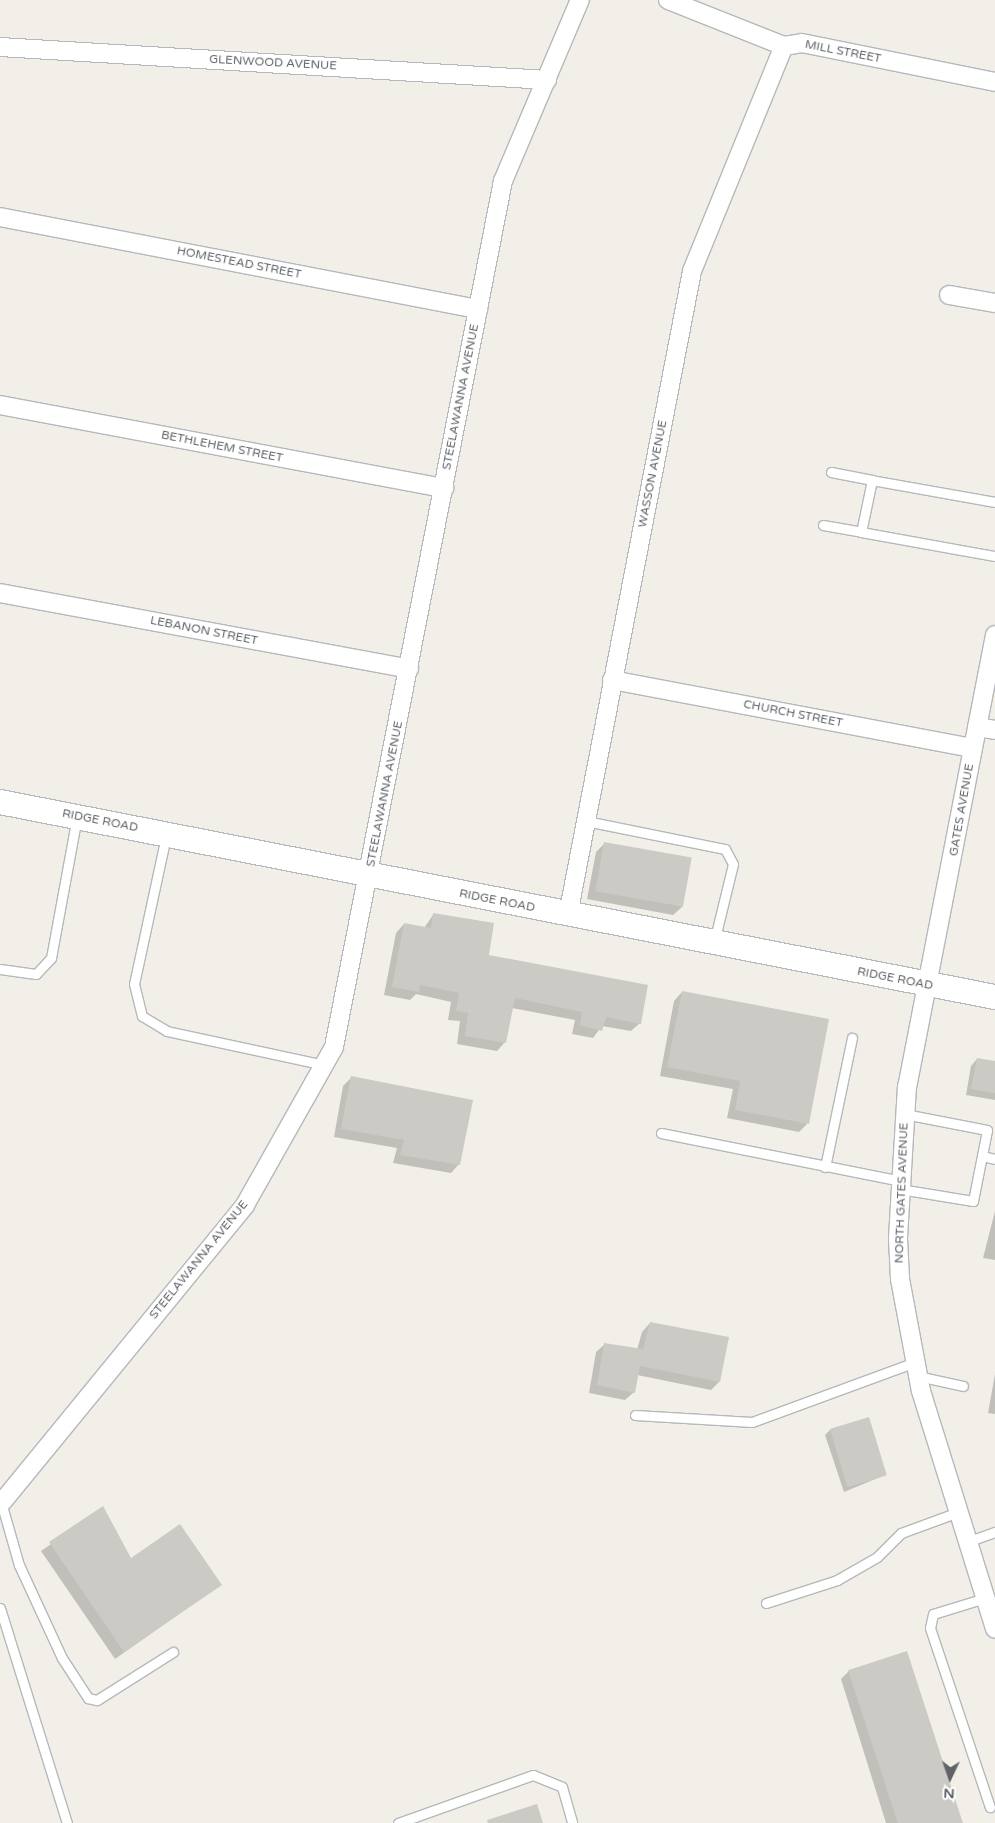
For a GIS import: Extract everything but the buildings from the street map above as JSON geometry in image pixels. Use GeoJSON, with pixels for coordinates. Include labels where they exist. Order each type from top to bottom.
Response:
{"type":"FeatureCollection","features":[{"type":"Feature","properties":{"kind":"main road","name":"RIDGE ROAD"},"geometry":{"type":"LineString","coordinates":[[0,802],[714,944],[995,997]]}},
{"type":"Feature","properties":{"kind":"street","name":"STEELAWANNA AVENUE"},"geometry":{"type":"LineString","coordinates":[[1,1502],[245,1205],[334,1047],[369,876],[503,181],[580,0]]}},
{"type":"Feature","properties":{"kind":"street","name":"MILL STREET"},"geometry":{"type":"LineString","coordinates":[[668,0],[784,46],[802,43],[995,82]]}},
{"type":"Feature","properties":{"kind":"street","name":"WASSON AVENUE"},"geometry":{"type":"LineString","coordinates":[[568,915],[692,271],[784,46]]}},
{"type":"Feature","properties":{"kind":"street","name":"GLENWOOD AVENUE"},"geometry":{"type":"LineString","coordinates":[[0,47],[547,80]]}},
{"type":"Feature","properties":{"kind":"street","name":"HOMESTEAD STREET"},"geometry":{"type":"LineString","coordinates":[[0,217],[478,309]]}},
{"type":"Feature","properties":{"kind":"street"},"geometry":{"type":"LineString","coordinates":[[949,295],[995,303]]}},
{"type":"Feature","properties":{"kind":"street","name":"BETHLEHEM STREET"},"geometry":{"type":"LineString","coordinates":[[0,405],[444,488]]}},
{"type":"Feature","properties":{"kind":"street","name":"LEBANON STREET"},"geometry":{"type":"LineString","coordinates":[[0,592],[409,669]]}},
{"type":"Feature","properties":{"kind":"street","name":"GATES AVENUE"},"geometry":{"type":"LineString","coordinates":[[930,986],[977,726],[993,654],[995,634]]}},
{"type":"Feature","properties":{"kind":"street","name":"CHURCH STREET"},"geometry":{"type":"LineString","coordinates":[[612,680],[973,748]]}},
{"type":"Feature","properties":{"kind":"street"},"geometry":{"type":"LineString","coordinates":[[977,726],[995,730]]}},
{"type":"Feature","properties":{"kind":"street","name":"NORTH GATES AVENUE"},"geometry":{"type":"LineString","coordinates":[[930,986],[913,1051],[904,1114],[900,1279],[916,1369],[967,1542],[994,1620]]}},
{"type":"Feature","properties":{"kind":"lane"},"geometry":{"type":"LineString","coordinates":[[831,472],[995,502]]}},
{"type":"Feature","properties":{"kind":"lane"},"geometry":{"type":"LineString","coordinates":[[862,532],[872,480]]}},
{"type":"Feature","properties":{"kind":"lane"},"geometry":{"type":"LineString","coordinates":[[822,525],[995,556]]}},
{"type":"Feature","properties":{"kind":"lane"},"geometry":{"type":"LineString","coordinates":[[0,969],[36,974],[51,958],[77,817]]}},
{"type":"Feature","properties":{"kind":"lane"},"geometry":{"type":"LineString","coordinates":[[586,821],[725,849],[733,864],[714,944]]}},
{"type":"Feature","properties":{"kind":"lane"},"geometry":{"type":"LineString","coordinates":[[166,835],[134,984],[142,1016],[167,1032],[324,1065]]}},
{"type":"Feature","properties":{"kind":"lane"},"geometry":{"type":"LineString","coordinates":[[825,1167],[852,1038]]}},
{"type":"Feature","properties":{"kind":"lane"},"geometry":{"type":"LineString","coordinates":[[661,1133],[825,1167],[973,1201],[987,1130],[904,1114]]}},
{"type":"Feature","properties":{"kind":"lane"},"geometry":{"type":"LineString","coordinates":[[982,1156],[995,1159]]}},
{"type":"Feature","properties":{"kind":"lane"},"geometry":{"type":"LineString","coordinates":[[635,1415],[752,1422],[916,1369],[963,1386]]}},
{"type":"Feature","properties":{"kind":"lane"},"geometry":{"type":"LineString","coordinates":[[1,1502],[19,1565],[62,1658],[88,1698],[97,1700],[173,1652]]}},
{"type":"Feature","properties":{"kind":"lane"},"geometry":{"type":"LineString","coordinates":[[766,1603],[837,1580],[877,1557],[901,1532],[958,1512]]}},
{"type":"Feature","properties":{"kind":"lane"},"geometry":{"type":"LineString","coordinates":[[967,1542],[995,1532]]}},
{"type":"Feature","properties":{"kind":"lane"},"geometry":{"type":"LineString","coordinates":[[985,1598],[933,1614],[930,1628],[990,1807]]}},
{"type":"Feature","properties":{"kind":"lane"},"geometry":{"type":"LineString","coordinates":[[0,1608],[67,1823]]}},
{"type":"Feature","properties":{"kind":"lane"},"geometry":{"type":"LineString","coordinates":[[402,1822],[533,1775],[562,1786],[572,1823]]}}]}
